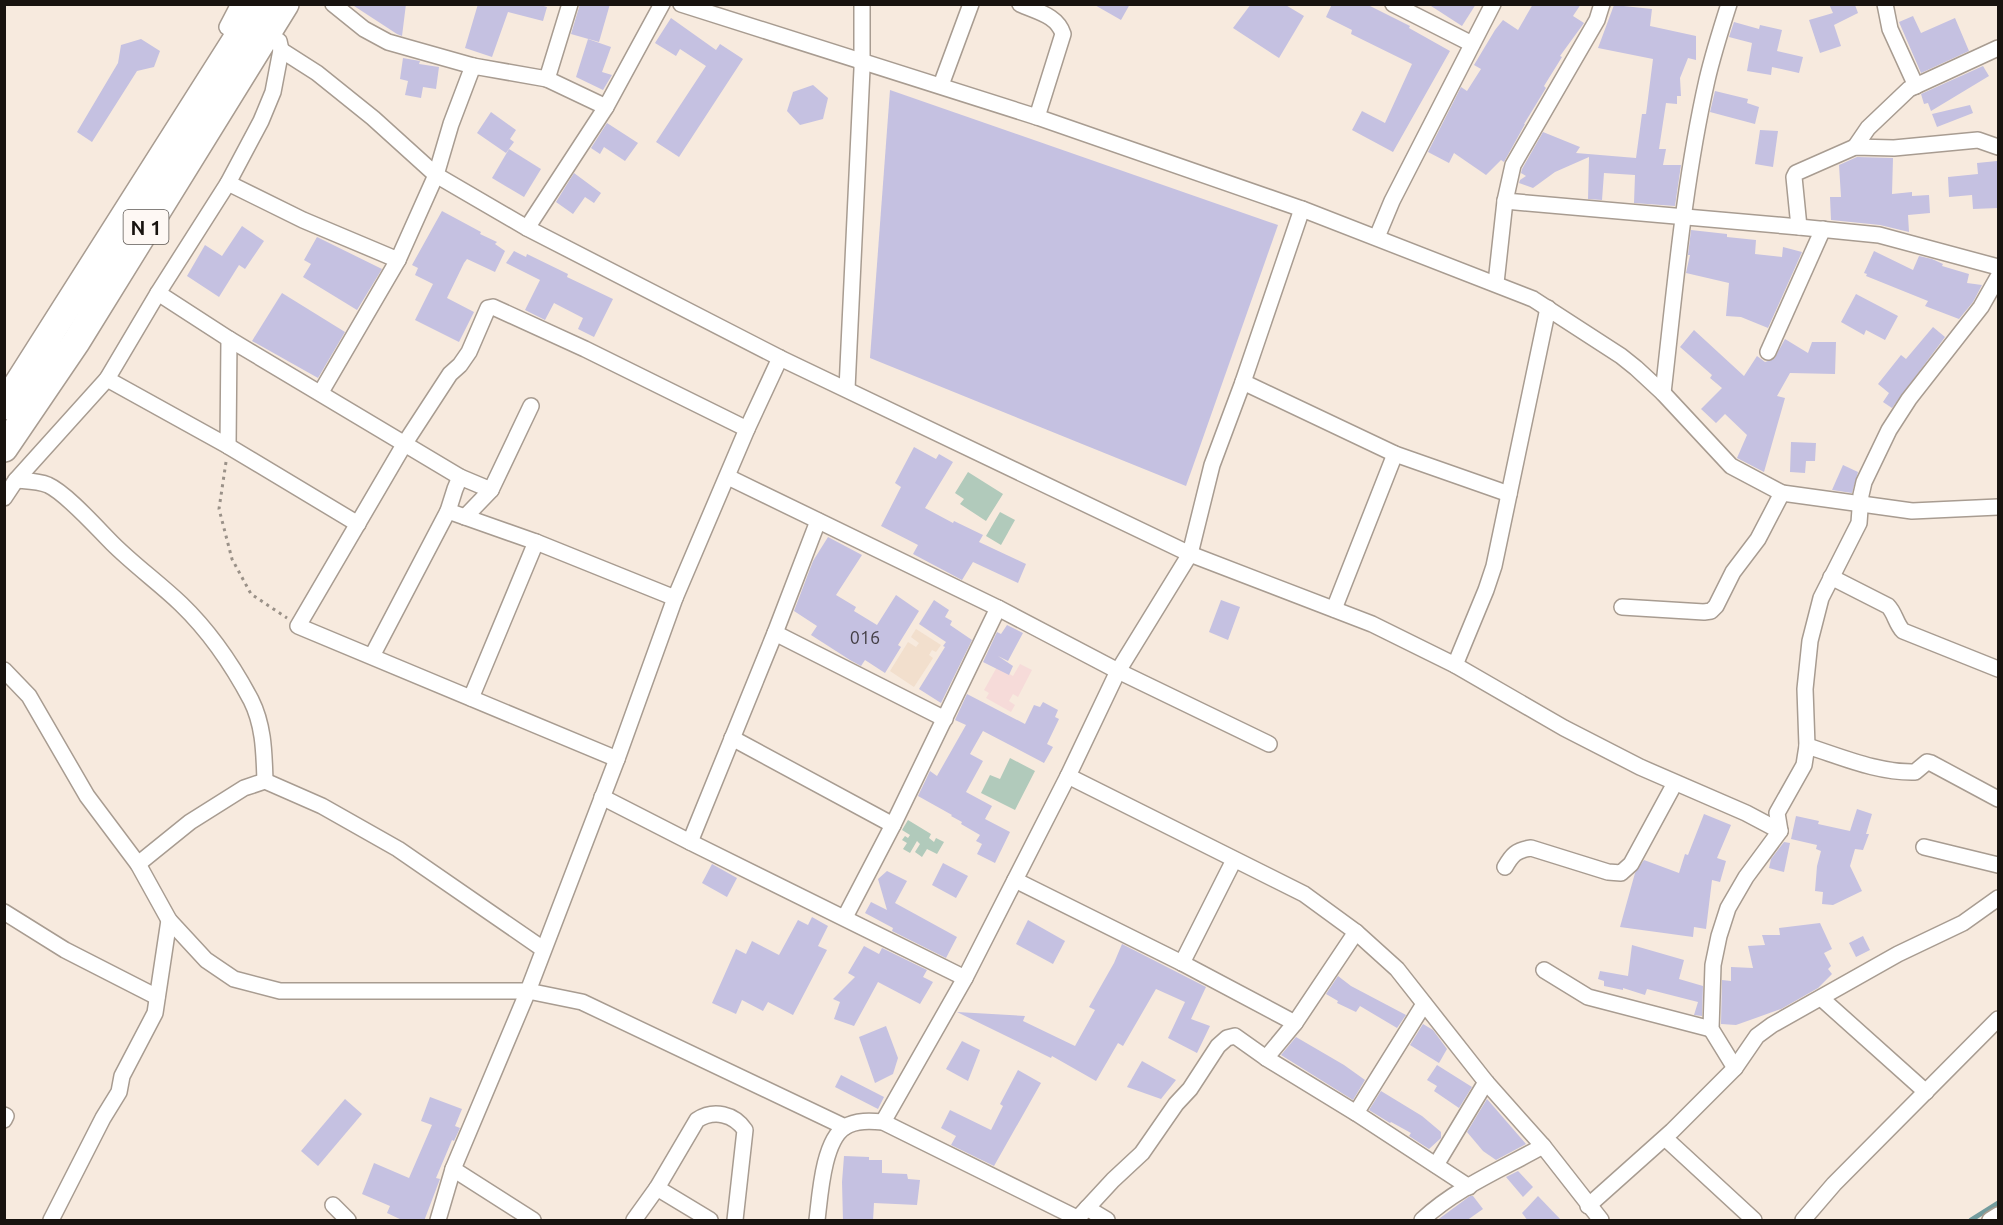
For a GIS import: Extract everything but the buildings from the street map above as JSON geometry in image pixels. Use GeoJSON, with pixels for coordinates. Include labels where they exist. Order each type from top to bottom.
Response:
{"type":"FeatureCollection","features":[{"type":"Feature","properties":{"kind":"highway","name":"N 1"},"geometry":{"type":"LineString","coordinates":[[9,391],[273,10]]}},
{"type":"Feature","properties":{"kind":"highway","name":"N 1"},"geometry":{"type":"LineString","coordinates":[[4,448],[76,342],[273,10]]}},
{"type":"Feature","properties":{"kind":"street"},"geometry":{"type":"LineString","coordinates":[[227,27],[239,4]]}},
{"type":"Feature","properties":{"kind":"street"},"geometry":{"type":"LineString","coordinates":[[333,4],[364,29],[388,42],[473,66],[547,79],[606,107]]}},
{"type":"Feature","properties":{"kind":"street"},"geometry":{"type":"LineString","coordinates":[[547,79],[570,4]]}},
{"type":"Feature","properties":{"kind":"street"},"geometry":{"type":"LineString","coordinates":[[528,228],[606,107],[662,4]]}},
{"type":"Feature","properties":{"kind":"street"},"geometry":{"type":"LineString","coordinates":[[681,4],[1037,117],[1302,209],[1533,299],[1620,356],[1663,393],[1731,466],[1782,493],[1912,511],[1998,507]]}},
{"type":"Feature","properties":{"kind":"street"},"geometry":{"type":"LineString","coordinates":[[847,389],[862,60],[862,4]]}},
{"type":"Feature","properties":{"kind":"street"},"geometry":{"type":"LineString","coordinates":[[940,85],[971,4]]}},
{"type":"Feature","properties":{"kind":"street"},"geometry":{"type":"LineString","coordinates":[[1020,4],[1055,19],[1063,34],[1037,117]]}},
{"type":"Feature","properties":{"kind":"street"},"geometry":{"type":"LineString","coordinates":[[1393,4],[1472,44]]}},
{"type":"Feature","properties":{"kind":"street"},"geometry":{"type":"LineString","coordinates":[[1377,237],[1392,201],[1493,4]]}},
{"type":"Feature","properties":{"kind":"street"},"geometry":{"type":"LineString","coordinates":[[1496,283],[1509,177],[1518,154],[1597,20],[1602,4]]}},
{"type":"Feature","properties":{"kind":"street"},"geometry":{"type":"LineString","coordinates":[[1663,393],[1684,217],[1707,79],[1729,4]]}},
{"type":"Feature","properties":{"kind":"street"},"geometry":{"type":"LineString","coordinates":[[1884,4],[1890,29],[1916,86]]}},
{"type":"Feature","properties":{"kind":"street"},"geometry":{"type":"LineString","coordinates":[[4,498],[16,480],[107,379],[228,183],[261,121],[273,92],[281,50],[273,10]]}},
{"type":"Feature","properties":{"kind":"street"},"geometry":{"type":"LineString","coordinates":[[1855,147],[1874,122],[1903,94],[1998,48]]}},
{"type":"Feature","properties":{"kind":"street"},"geometry":{"type":"LineString","coordinates":[[281,50],[317,73],[373,118],[436,175],[528,228],[780,358],[1190,554],[1372,624],[1455,665],[1564,728],[1640,767],[1746,813],[1780,831]]}},
{"type":"Feature","properties":{"kind":"street"},"geometry":{"type":"LineString","coordinates":[[321,392],[398,260],[436,175],[451,124],[473,66]]}},
{"type":"Feature","properties":{"kind":"street"},"geometry":{"type":"LineString","coordinates":[[1799,226],[1794,177],[1796,173],[1855,147],[1894,148],[1978,140],[1998,147]]}},
{"type":"Feature","properties":{"kind":"street"},"geometry":{"type":"LineString","coordinates":[[228,183],[303,220],[398,260]]}},
{"type":"Feature","properties":{"kind":"street"},"geometry":{"type":"LineString","coordinates":[[1505,201],[1879,235],[1998,267]]}},
{"type":"Feature","properties":{"kind":"street"},"geometry":{"type":"LineString","coordinates":[[883,1122],[965,978],[1068,776],[1118,671],[1190,554],[1212,465],[1302,209]]}},
{"type":"Feature","properties":{"kind":"street"},"geometry":{"type":"LineString","coordinates":[[1768,352],[1823,229]]}},
{"type":"Feature","properties":{"kind":"street"},"geometry":{"type":"LineString","coordinates":[[1735,1068],[1711,1029],[1713,965],[1728,908],[1746,877],[1780,831],[1777,813],[1804,765],[1808,746],[1805,689],[1810,641],[1821,598],[1859,523],[1864,482],[1889,430],[1908,399],[1993,299],[1998,277]]}},
{"type":"Feature","properties":{"kind":"street"},"geometry":{"type":"LineString","coordinates":[[158,293],[229,339],[460,477],[491,490]]}},
{"type":"Feature","properties":{"kind":"street"},"geometry":{"type":"LineString","coordinates":[[617,759],[298,626],[405,443],[450,374],[469,352],[488,308],[493,308],[585,349],[747,429]]}},
{"type":"Feature","properties":{"kind":"street"},"geometry":{"type":"LineString","coordinates":[[1455,665],[1494,566],[1548,308]]}},
{"type":"Feature","properties":{"kind":"street"},"geometry":{"type":"LineString","coordinates":[[228,446],[229,339]]}},
{"type":"Feature","properties":{"kind":"street"},"geometry":{"type":"LineString","coordinates":[[438,1221],[453,1169],[528,991],[617,759],[675,598],[780,358]]}},
{"type":"Feature","properties":{"kind":"street"},"geometry":{"type":"LineString","coordinates":[[107,379],[228,446],[358,524]]}},
{"type":"Feature","properties":{"kind":"street"},"geometry":{"type":"LineString","coordinates":[[1243,382],[1395,454],[1509,494]]}},
{"type":"Feature","properties":{"kind":"street"},"geometry":{"type":"LineString","coordinates":[[465,517],[491,490],[531,406]]}},
{"type":"Feature","properties":{"kind":"street"},"geometry":{"type":"LineString","coordinates":[[1334,609],[1395,454]]}},
{"type":"Feature","properties":{"kind":"street"},"geometry":{"type":"LineString","coordinates":[[372,656],[448,511],[460,477]]}},
{"type":"Feature","properties":{"kind":"street"},"geometry":{"type":"LineString","coordinates":[[728,477],[998,608],[1118,671],[1269,744]]}},
{"type":"Feature","properties":{"kind":"street"},"geometry":{"type":"LineString","coordinates":[[16,480],[49,485],[181,604],[204,629],[252,702],[261,725],[264,742],[265,781]]}},
{"type":"Feature","properties":{"kind":"street"},"geometry":{"type":"LineString","coordinates":[[1622,607],[1712,611],[1733,572],[1758,539],[1782,493]]}},
{"type":"Feature","properties":{"kind":"street"},"geometry":{"type":"LineString","coordinates":[[448,511],[536,542],[675,598]]}},
{"type":"Feature","properties":{"kind":"street"},"geometry":{"type":"LineString","coordinates":[[690,842],[818,521]]}},
{"type":"Feature","properties":{"kind":"street"},"geometry":{"type":"LineString","coordinates":[[471,698],[536,542]]}},
{"type":"Feature","properties":{"kind":"street"},"geometry":{"type":"LineString","coordinates":[[1832,577],[1888,606],[1904,631],[1998,669]]}},
{"type":"Feature","properties":{"kind":"street"},"geometry":{"type":"LineString","coordinates":[[845,917],[893,825],[998,608]]}},
{"type":"Feature","properties":{"kind":"street"},"geometry":{"type":"LineString","coordinates":[[775,633],[945,719]]}},
{"type":"Feature","properties":{"kind":"street"},"geometry":{"type":"LineString","coordinates":[[4,670],[29,696],[87,796],[138,864],[169,920],[206,960],[234,979],[280,991],[528,991],[582,1002],[845,1127]]}},
{"type":"Feature","properties":{"kind":"street"},"geometry":{"type":"LineString","coordinates":[[732,738],[893,825]]}},
{"type":"Feature","properties":{"kind":"street"},"geometry":{"type":"LineString","coordinates":[[1808,746],[1878,768],[1900,772],[1915,772],[1923,764],[1931,763],[1998,799]]}},
{"type":"Feature","properties":{"kind":"street"},"geometry":{"type":"LineString","coordinates":[[1068,776],[1304,894],[1356,932],[1397,969],[1486,1082],[1543,1146],[1601,1221]]}},
{"type":"Feature","properties":{"kind":"street"},"geometry":{"type":"LineString","coordinates":[[138,864],[190,822],[244,788],[265,781],[322,806],[398,849],[543,949]]}},
{"type":"Feature","properties":{"kind":"street"},"geometry":{"type":"LineString","coordinates":[[1505,867],[1512,854],[1520,849],[1531,848],[1608,872],[1621,873],[1631,864],[1675,783]]}},
{"type":"Feature","properties":{"kind":"street"},"geometry":{"type":"LineString","coordinates":[[602,797],[965,978]]}},
{"type":"Feature","properties":{"kind":"street"},"geometry":{"type":"LineString","coordinates":[[1924,847],[1998,865]]}},
{"type":"Feature","properties":{"kind":"street"},"geometry":{"type":"LineString","coordinates":[[1182,963],[1234,860]]}},
{"type":"Feature","properties":{"kind":"street"},"geometry":{"type":"LineString","coordinates":[[1015,880],[1182,963],[1295,1023]]}},
{"type":"Feature","properties":{"kind":"street"},"geometry":{"type":"LineString","coordinates":[[1588,1206],[1665,1138],[1735,1068],[1757,1036],[1772,1025],[1898,954],[1963,923],[1998,898]]}},
{"type":"Feature","properties":{"kind":"street"},"geometry":{"type":"LineString","coordinates":[[4,912],[65,951],[157,997]]}},
{"type":"Feature","properties":{"kind":"street"},"geometry":{"type":"LineString","coordinates":[[51,1221],[118,1092],[122,1076],[155,1013],[169,920]]}},
{"type":"Feature","properties":{"kind":"street"},"geometry":{"type":"LineString","coordinates":[[1266,1058],[1295,1023],[1356,932]]}},
{"type":"Feature","properties":{"kind":"street"},"geometry":{"type":"LineString","coordinates":[[1544,970],[1588,998],[1711,1029]]}},
{"type":"Feature","properties":{"kind":"street"},"geometry":{"type":"LineString","coordinates":[[1821,998],[1926,1092]]}},
{"type":"Feature","properties":{"kind":"street"},"geometry":{"type":"LineString","coordinates":[[1356,1113],[1424,1004]]}},
{"type":"Feature","properties":{"kind":"street"},"geometry":{"type":"LineString","coordinates":[[1803,1221],[1834,1184],[1998,1019]]}},
{"type":"Feature","properties":{"kind":"street"},"geometry":{"type":"LineString","coordinates":[[1080,1215],[1142,1153],[1176,1104],[1190,1089],[1218,1046],[1227,1038],[1235,1036],[1469,1187]]}},
{"type":"Feature","properties":{"kind":"street"},"geometry":{"type":"LineString","coordinates":[[1436,1165],[1486,1082]]}},
{"type":"Feature","properties":{"kind":"street"},"geometry":{"type":"LineString","coordinates":[[634,1221],[657,1188],[697,1120],[713,1113],[732,1118],[745,1130],[735,1221]]}},
{"type":"Feature","properties":{"kind":"street"},"geometry":{"type":"LineString","coordinates":[[4,1115],[6,1116],[4,1120]]}},
{"type":"Feature","properties":{"kind":"street"},"geometry":{"type":"LineString","coordinates":[[817,1221],[822,1174],[831,1145],[845,1127],[865,1121],[883,1122],[1080,1215],[1107,1221]]}},
{"type":"Feature","properties":{"kind":"street"},"geometry":{"type":"LineString","coordinates":[[1665,1138],[1754,1221]]}},
{"type":"Feature","properties":{"kind":"street"},"geometry":{"type":"LineString","coordinates":[[1422,1221],[1436,1208],[1469,1187],[1543,1146]]}},
{"type":"Feature","properties":{"kind":"street"},"geometry":{"type":"LineString","coordinates":[[453,1169],[533,1221]]}},
{"type":"Feature","properties":{"kind":"street"},"geometry":{"type":"LineString","coordinates":[[657,1188],[710,1221]]}},
{"type":"Feature","properties":{"kind":"street"},"geometry":{"type":"LineString","coordinates":[[333,1205],[348,1221]]}},
{"type":"Feature","properties":{"kind":"street"},"geometry":{"type":"LineString","coordinates":[[1990,1221],[1998,1215]]}},
{"type":"Feature","properties":{"kind":"path"},"geometry":{"type":"LineString","coordinates":[[228,446],[219,508],[232,559],[251,594],[298,626]]}},
{"type":"Feature","properties":{"kind":"shaded area"},"geometry":{"type":"Polygon","coordinates":[[[916,629],[941,645],[936,652],[932,650],[929,655],[933,658],[914,687],[890,671],[908,642],[916,647],[919,643],[911,637],[916,629]]]}},
{"type":"Feature","properties":{"kind":"shaded area"},"geometry":{"type":"Polygon","coordinates":[[[1020,664],[1032,670],[1018,697],[1013,694],[1009,701],[1015,705],[1011,712],[986,698],[989,693],[984,690],[997,667],[1013,676],[1020,664]]]}},
{"type":"Feature","properties":{"kind":"green space"},"geometry":{"type":"Polygon","coordinates":[[[968,472],[1003,494],[986,521],[960,504],[964,499],[955,493],[968,472]]]}},
{"type":"Feature","properties":{"kind":"green space"},"geometry":{"type":"Polygon","coordinates":[[[1000,512],[1015,520],[1001,545],[986,536],[1000,512]]]}},
{"type":"Feature","properties":{"kind":"green space"},"geometry":{"type":"Polygon","coordinates":[[[1010,758],[1035,771],[1015,810],[981,793],[990,775],[1000,779],[1010,758]]]}},
{"type":"Feature","properties":{"kind":"green space"},"geometry":{"type":"Polygon","coordinates":[[[908,820],[931,834],[929,838],[934,842],[936,838],[944,842],[937,854],[927,849],[922,857],[915,852],[920,844],[917,841],[910,853],[903,849],[907,843],[902,840],[905,836],[908,838],[910,835],[902,830],[908,820]]]}},
{"type":"Feature","properties":{"kind":"waterway"},"geometry":{"type":"LineString","coordinates":[[1971,1220],[1998,1203]]}}]}
